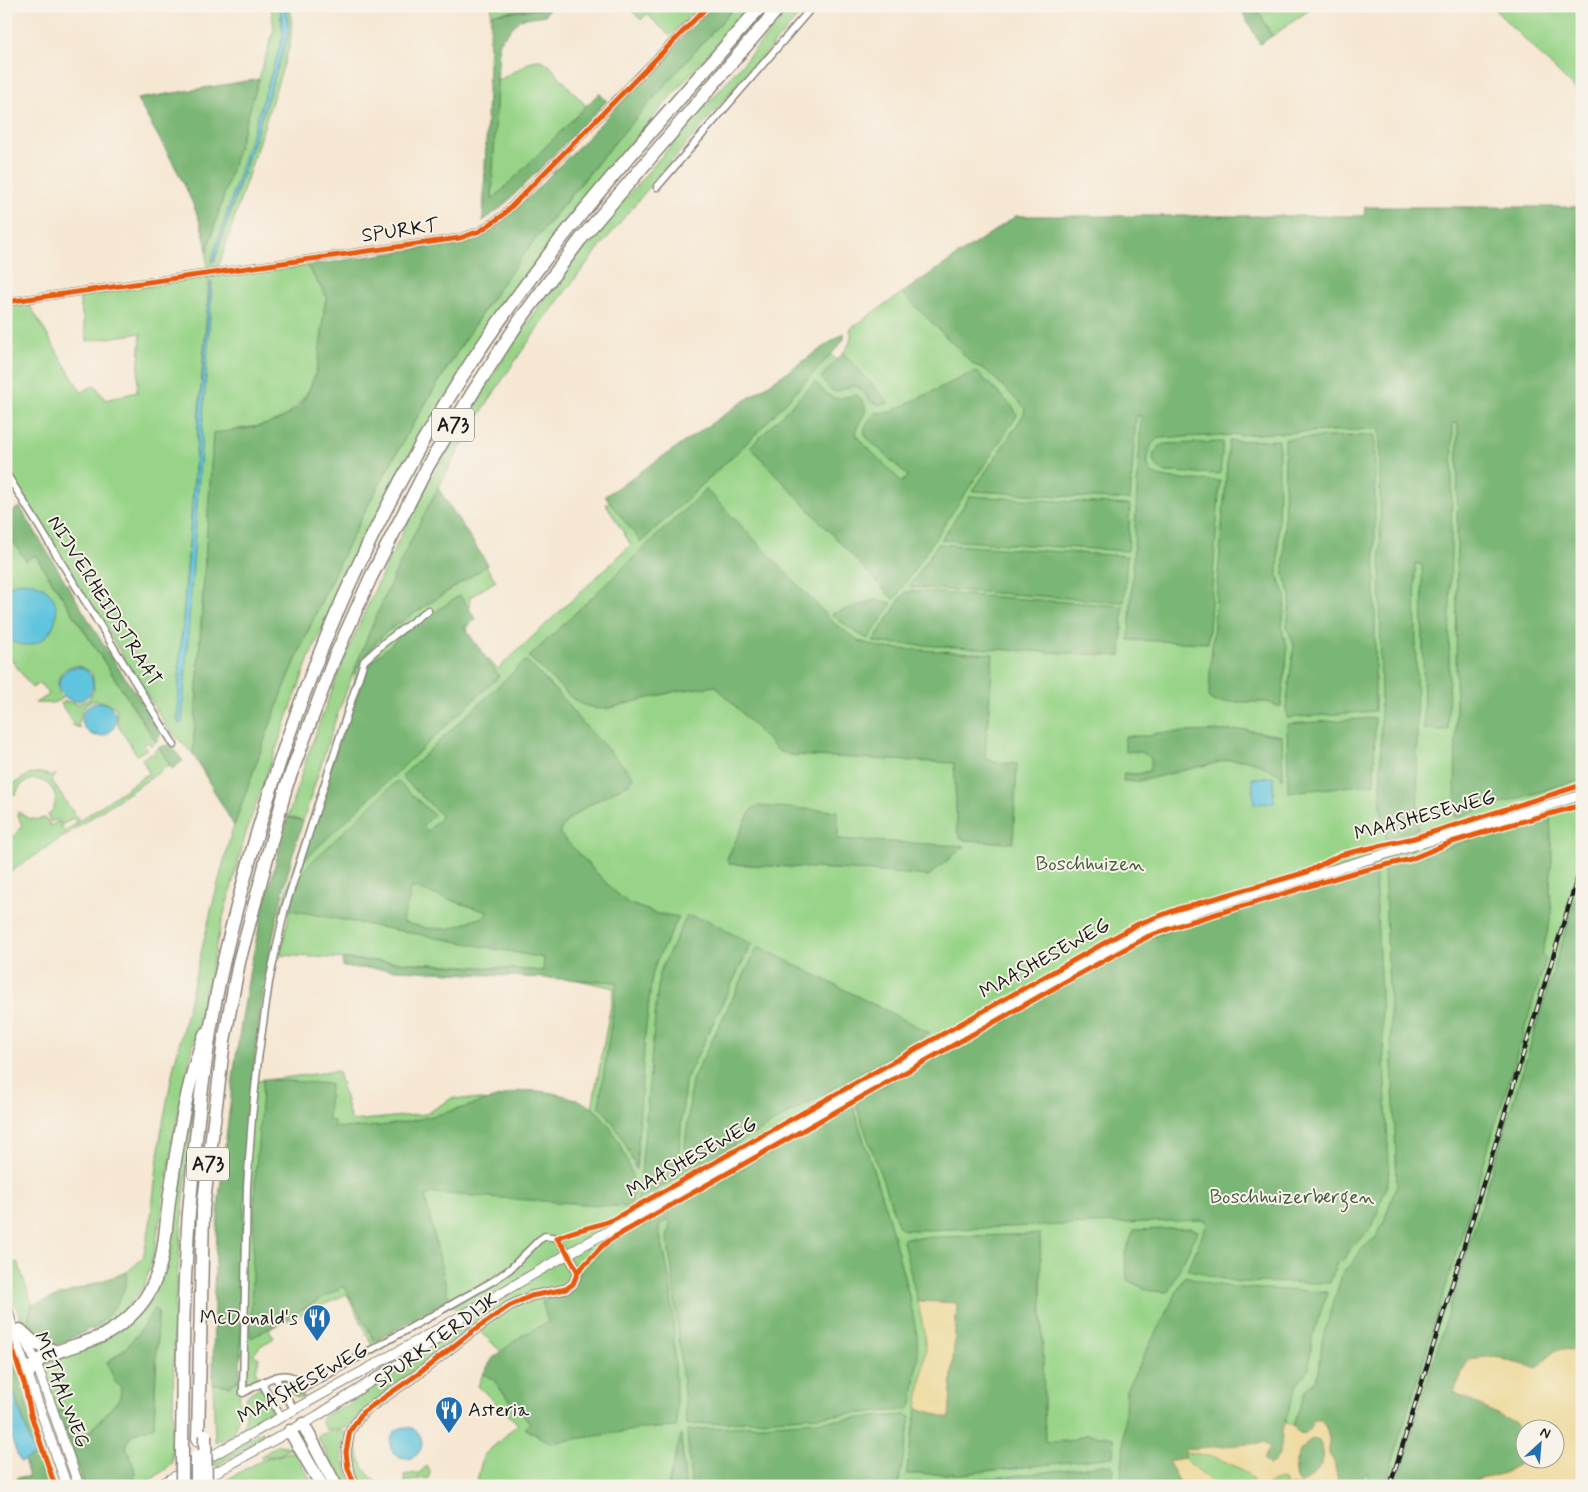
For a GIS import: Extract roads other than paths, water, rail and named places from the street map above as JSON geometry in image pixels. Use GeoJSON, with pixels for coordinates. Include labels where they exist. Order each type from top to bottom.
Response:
{"type":"FeatureCollection","features":[{"type":"Feature","properties":{"kind":"highway","name":"A73"},"geometry":{"type":"LineString","coordinates":[[182,1486],[184,1302],[193,1165],[215,1006],[242,887],[269,793],[321,648],[355,569],[416,451],[480,349],[568,230],[761,6]]}},
{"type":"Feature","properties":{"kind":"highway","name":"A73"},"geometry":{"type":"LineString","coordinates":[[206,1486],[198,1417],[203,1210],[224,1041],[239,962],[266,857],[289,778],[334,659],[371,577],[429,464],[475,388],[520,320],[580,240],[780,6]]}},
{"type":"Feature","properties":{"kind":"highway","name":"A73"},"geometry":{"type":"LineString","coordinates":[[36,1362],[57,1352],[94,1340],[115,1328],[139,1308],[155,1282],[162,1256],[169,1195],[190,1081],[194,1063],[215,1006]]}},
{"type":"Feature","properties":{"kind":"highway"},"geometry":{"type":"LineString","coordinates":[[20,1330],[34,1343],[57,1352]]}},
{"type":"Feature","properties":{"kind":"highway"},"geometry":{"type":"LineString","coordinates":[[28,1374],[36,1362]]}},
{"type":"Feature","properties":{"kind":"highway"},"geometry":{"type":"LineString","coordinates":[[303,1424],[336,1486]]}},
{"type":"Feature","properties":{"kind":"highway"},"geometry":{"type":"LineString","coordinates":[[290,1431],[322,1486]]}},
{"type":"Feature","properties":{"kind":"highway","name":"A73"},"geometry":{"type":"LineString","coordinates":[[197,1486],[201,1438]]}},
{"type":"Feature","properties":{"kind":"main road","name":"MAASHESEWEG"},"geometry":{"type":"LineString","coordinates":[[158,1486],[1117,944],[1146,930],[1200,910],[1582,795]]}},
{"type":"Feature","properties":{"kind":"main road","name":"SPURKTERDIJK"},"geometry":{"type":"LineString","coordinates":[[355,1486],[348,1468],[346,1452],[350,1431],[363,1412],[421,1372],[469,1334],[509,1306],[531,1296],[566,1289],[573,1284],[578,1272],[568,1254]]}},
{"type":"Feature","properties":{"kind":"main road","name":"METAALWEG"},"geometry":{"type":"LineString","coordinates":[[7,1305],[36,1362],[79,1486]]}},
{"type":"Feature","properties":{"kind":"main road","name":"METAALWEG"},"geometry":{"type":"LineString","coordinates":[[7,1305],[14,1335],[67,1486]]}},
{"type":"Feature","properties":{"kind":"main road","name":"MAASHESEWEG"},"geometry":{"type":"LineString","coordinates":[[192,1486],[303,1424],[445,1334],[465,1314]]}},
{"type":"Feature","properties":{"kind":"main road"},"geometry":{"type":"LineString","coordinates":[[294,1409],[303,1424]]}},
{"type":"Feature","properties":{"kind":"main road"},"geometry":{"type":"LineString","coordinates":[[281,1417],[290,1431]]}},
{"type":"Feature","properties":{"kind":"street","name":"SPURKT"},"geometry":{"type":"LineString","coordinates":[[6,302],[460,238],[480,231],[502,216],[708,6]]}},
{"type":"Feature","properties":{"kind":"street"},"geometry":{"type":"LineString","coordinates":[[658,188],[813,6]]}},
{"type":"Feature","properties":{"kind":"street","name":"NIJVERHEIDSTRAAT"},"geometry":{"type":"LineString","coordinates":[[6,473],[174,745]]}},
{"type":"Feature","properties":{"kind":"street"},"geometry":{"type":"LineString","coordinates":[[428,610],[384,642],[364,661],[283,917],[270,982],[258,1059],[252,1118],[247,1187],[243,1393],[278,1375],[287,1375],[296,1379],[302,1389],[493,1281],[510,1269],[545,1236],[557,1238],[568,1254]]}},
{"type":"Feature","properties":{"kind":"street"},"geometry":{"type":"LineString","coordinates":[[275,1377],[294,1409]]}},
{"type":"Feature","properties":{"kind":"street"},"geometry":{"type":"LineString","coordinates":[[262,1383],[281,1417]]}},
{"type":"Feature","properties":{"kind":"water"},"geometry":{"type":"Polygon","coordinates":[[[280,6],[285,6],[289,29],[287,39],[214,261],[211,263],[283,37],[280,6]]]}},
{"type":"Feature","properties":{"kind":"water"},"geometry":{"type":"Polygon","coordinates":[[[210,281],[212,282],[211,302],[182,723],[178,723],[179,672],[210,281]]]}},
{"type":"Feature","properties":{"kind":"water"},"geometry":{"type":"Polygon","coordinates":[[[28,582],[44,588],[54,599],[56,612],[54,625],[47,636],[36,643],[22,645],[6,638],[6,588],[16,583],[28,582]]]}},
{"type":"Feature","properties":{"kind":"water"},"geometry":{"type":"Polygon","coordinates":[[[76,667],[83,668],[88,672],[92,677],[92,691],[88,696],[83,700],[76,701],[69,700],[64,696],[60,691],[59,684],[60,677],[64,672],[69,668],[76,667]]]}},
{"type":"Feature","properties":{"kind":"water"},"geometry":{"type":"Polygon","coordinates":[[[99,702],[106,703],[111,707],[115,712],[115,726],[111,731],[106,735],[99,736],[92,735],[87,731],[83,726],[82,719],[83,712],[87,707],[92,703],[99,702]]]}},
{"type":"Feature","properties":{"kind":"water"},"geometry":{"type":"Polygon","coordinates":[[[1273,777],[1274,803],[1254,804],[1252,778],[1273,777]]]}},
{"type":"Feature","properties":{"kind":"water"},"geometry":{"type":"Polygon","coordinates":[[[6,1369],[35,1456],[20,1462],[6,1424],[6,1369]]]}},
{"type":"Feature","properties":{"kind":"water"},"geometry":{"type":"Polygon","coordinates":[[[406,1427],[412,1428],[417,1432],[421,1437],[421,1449],[417,1454],[412,1458],[406,1459],[400,1458],[395,1454],[391,1449],[390,1443],[391,1437],[395,1432],[400,1428],[406,1427]]]}},
{"type":"Feature","properties":{"kind":"railway"},"geometry":{"type":"LineString","coordinates":[[1390,1486],[1582,863]]}},
{"type":"Feature","properties":{"kind":"place","name":"McDonald's"},"geometry":{"type":"Point","coordinates":[317,1342]}},
{"type":"Feature","properties":{"kind":"place","name":"Asteria"},"geometry":{"type":"Point","coordinates":[449,1434]}},
{"type":"Feature","properties":{"kind":"park label","name":"Boschhuizen"},"geometry":{"type":"Point","coordinates":[1090,864]}},
{"type":"Feature","properties":{"kind":"park label","name":"Boschhuizerbergen"},"geometry":{"type":"Point","coordinates":[1292,1197]}}]}
